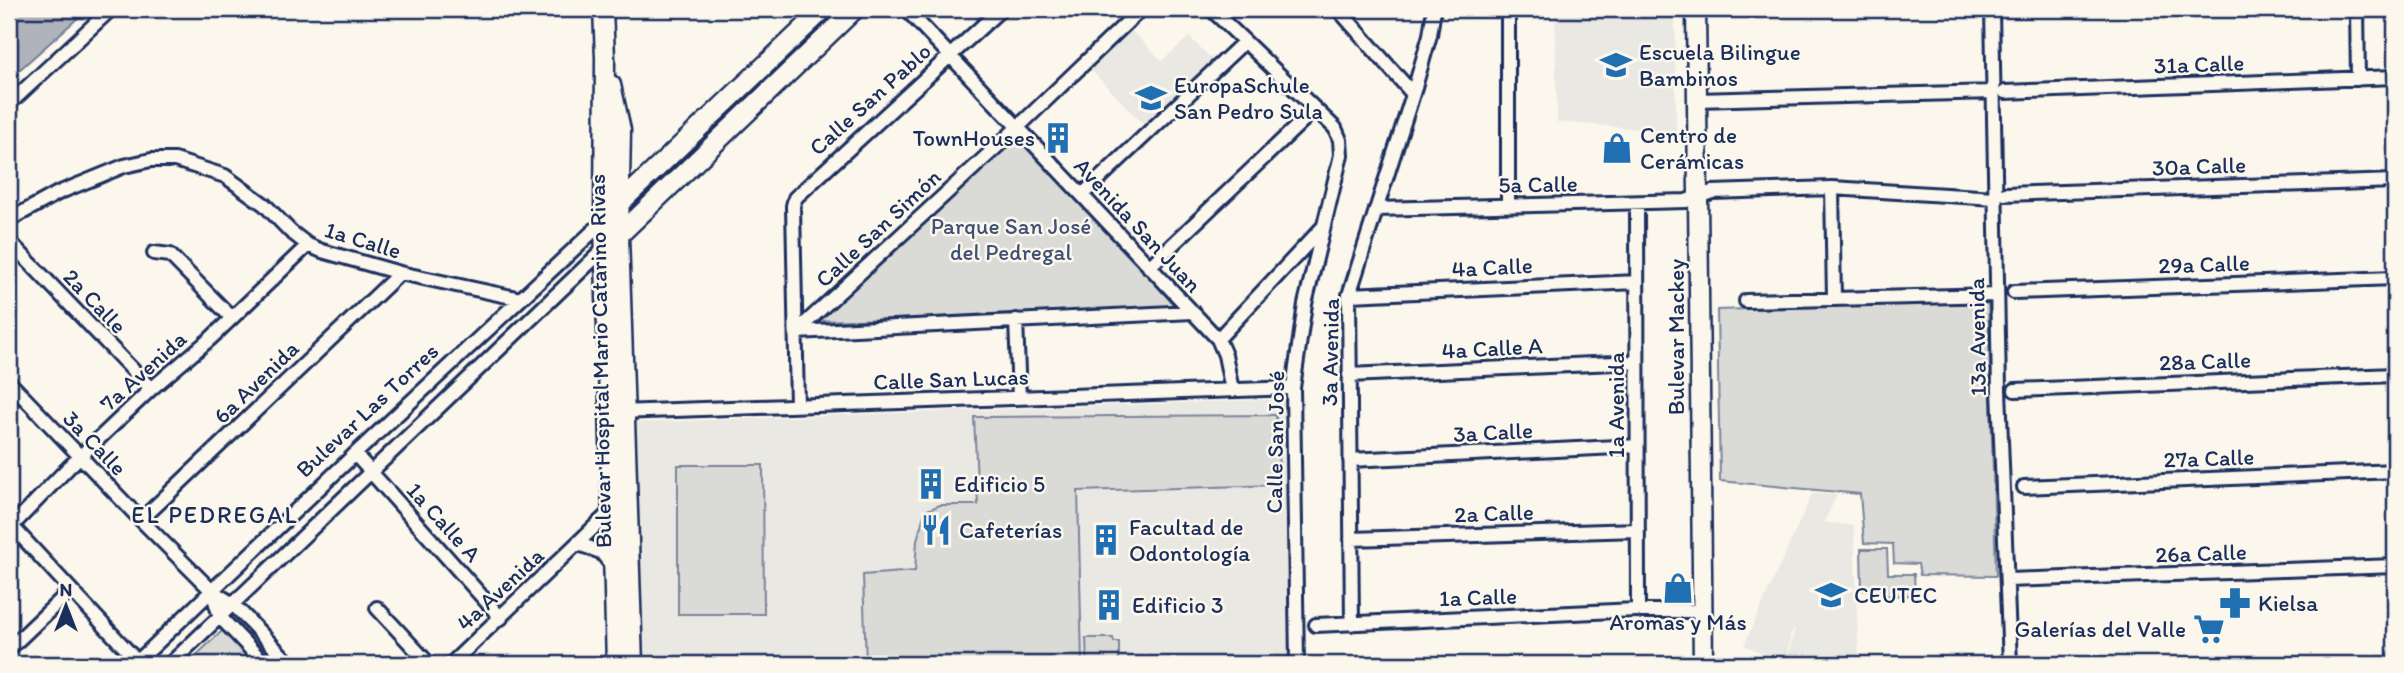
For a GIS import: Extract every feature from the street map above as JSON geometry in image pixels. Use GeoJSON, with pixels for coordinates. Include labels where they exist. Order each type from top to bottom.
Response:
{"type":"FeatureCollection","features":[{"type":"Feature","properties":{"kind":"main road","name":"Bulevar Hospital Mario Catarino Rivas"},"geometry":{"type":"LineString","coordinates":[[603,9],[606,58],[604,249],[633,664]]}},
{"type":"Feature","properties":{"kind":"main road"},"geometry":{"type":"LineString","coordinates":[[604,221],[824,9]]}},
{"type":"Feature","properties":{"kind":"main road"},"geometry":{"type":"LineString","coordinates":[[604,249],[855,9]]}},
{"type":"Feature","properties":{"kind":"main road","name":"Bulevar Mackey"},"geometry":{"type":"LineString","coordinates":[[1696,9],[1703,664]]}},
{"type":"Feature","properties":{"kind":"main road","name":"Bulevar Hospital Mario Catarino Rivas"},"geometry":{"type":"LineString","coordinates":[[606,58],[621,130],[617,412],[612,510],[616,664]]}},
{"type":"Feature","properties":{"kind":"street"},"geometry":{"type":"LineString","coordinates":[[9,104],[111,9]]}},
{"type":"Feature","properties":{"kind":"street","name":"Avenida San Juan"},"geometry":{"type":"LineString","coordinates":[[905,9],[1217,339],[1224,355],[1232,390]]}},
{"type":"Feature","properties":{"kind":"street","name":"Calle San Pablo"},"geometry":{"type":"LineString","coordinates":[[796,332],[793,206],[798,192],[1001,9]]}},
{"type":"Feature","properties":{"kind":"street","name":"Calle San Simón"},"geometry":{"type":"LineString","coordinates":[[796,332],[1141,9]]}},
{"type":"Feature","properties":{"kind":"street"},"geometry":{"type":"LineString","coordinates":[[1149,267],[1314,110],[1211,9]]}},
{"type":"Feature","properties":{"kind":"street"},"geometry":{"type":"LineString","coordinates":[[1338,9],[1413,94]]}},
{"type":"Feature","properties":{"kind":"street","name":"3a Avenida"},"geometry":{"type":"LineString","coordinates":[[1352,624],[1349,295],[1413,94],[1430,35],[1434,9]]}},
{"type":"Feature","properties":{"kind":"street"},"geometry":{"type":"LineString","coordinates":[[1507,9],[1508,206]]}},
{"type":"Feature","properties":{"kind":"street","name":"13a Avenida"},"geometry":{"type":"LineString","coordinates":[[1992,9],[2000,92],[1997,295],[2010,664]]}},
{"type":"Feature","properties":{"kind":"street"},"geometry":{"type":"LineString","coordinates":[[2357,9],[2358,79]]}},
{"type":"Feature","properties":{"kind":"street"},"geometry":{"type":"LineString","coordinates":[[1082,195],[1244,41]]}},
{"type":"Feature","properties":{"kind":"street","name":"31a Calle"},"geometry":{"type":"LineString","coordinates":[[1697,100],[2395,77]]}},
{"type":"Feature","properties":{"kind":"street","name":"Calle San José"},"geometry":{"type":"LineString","coordinates":[[1297,664],[1308,625],[1293,388],[1305,304],[1340,155],[1340,140],[1335,128],[1314,110]]}},
{"type":"Feature","properties":{"kind":"street","name":"1a Calle"},"geometry":{"type":"LineString","coordinates":[[9,220],[58,193],[124,166],[151,160],[176,160],[225,176],[265,205],[289,231],[308,245],[400,273],[521,299]]}},
{"type":"Feature","properties":{"kind":"street","name":"30a Calle"},"geometry":{"type":"LineString","coordinates":[[1700,197],[1712,192],[1832,188],[2000,196],[2395,181]]}},
{"type":"Feature","properties":{"kind":"street"},"geometry":{"type":"LineString","coordinates":[[1832,188],[1834,298]]}},
{"type":"Feature","properties":{"kind":"street","name":"5a Calle"},"geometry":{"type":"LineString","coordinates":[[1376,209],[1637,203],[1686,201],[1700,197]]}},
{"type":"Feature","properties":{"kind":"street","name":"1a Avenida"},"geometry":{"type":"LineString","coordinates":[[1637,203],[1637,530],[1640,609]]}},
{"type":"Feature","properties":{"kind":"street","name":"Bulevar Las Torres"},"geometry":{"type":"LineString","coordinates":[[137,663],[604,221]]}},
{"type":"Feature","properties":{"kind":"street"},"geometry":{"type":"LineString","coordinates":[[1217,339],[1324,227]]}},
{"type":"Feature","properties":{"kind":"street","name":"2a Calle"},"geometry":{"type":"LineString","coordinates":[[9,241],[151,389]]}},
{"type":"Feature","properties":{"kind":"street","name":"7a Avenida"},"geometry":{"type":"LineString","coordinates":[[10,526],[151,389],[210,339],[308,245]]}},
{"type":"Feature","properties":{"kind":"street","name":"Bulevar Las Torres"},"geometry":{"type":"LineString","coordinates":[[170,664],[604,249]]}},
{"type":"Feature","properties":{"kind":"street"},"geometry":{"type":"LineString","coordinates":[[154,253],[170,256],[232,317]]}},
{"type":"Feature","properties":{"kind":"street","name":"6a Avenida"},"geometry":{"type":"LineString","coordinates":[[141,520],[400,273]]}},
{"type":"Feature","properties":{"kind":"street","name":"29a Calle"},"geometry":{"type":"LineString","coordinates":[[2014,292],[2395,278]]}},
{"type":"Feature","properties":{"kind":"street","name":"4a Calle"},"geometry":{"type":"LineString","coordinates":[[1349,295],[1637,282]]}},
{"type":"Feature","properties":{"kind":"street"},"geometry":{"type":"LineString","coordinates":[[1746,300],[1997,295]]}},
{"type":"Feature","properties":{"kind":"street"},"geometry":{"type":"LineString","coordinates":[[797,406],[796,332],[1192,312]]}},
{"type":"Feature","properties":{"kind":"street"},"geometry":{"type":"LineString","coordinates":[[1016,320],[1019,398]]}},
{"type":"Feature","properties":{"kind":"street","name":"4a Calle A"},"geometry":{"type":"LineString","coordinates":[[1349,375],[1637,362]]}},
{"type":"Feature","properties":{"kind":"street","name":"28a Calle"},"geometry":{"type":"LineString","coordinates":[[2015,390],[2395,375]]}},
{"type":"Feature","properties":{"kind":"street","name":"3a Calle"},"geometry":{"type":"LineString","coordinates":[[9,382],[141,520],[212,591],[233,604],[290,664]]}},
{"type":"Feature","properties":{"kind":"street","name":"Calle San Lucas"},"geometry":{"type":"LineString","coordinates":[[617,412],[1293,388]]}},
{"type":"Feature","properties":{"kind":"street","name":"3a Calle"},"geometry":{"type":"LineString","coordinates":[[1350,460],[1637,446]]}},
{"type":"Feature","properties":{"kind":"street","name":"1a Calle A"},"geometry":{"type":"LineString","coordinates":[[355,454],[502,618]]}},
{"type":"Feature","properties":{"kind":"street","name":"27a Calle"},"geometry":{"type":"LineString","coordinates":[[2024,487],[2395,471]]}},
{"type":"Feature","properties":{"kind":"street","name":"4a Avenida"},"geometry":{"type":"LineString","coordinates":[[451,664],[612,510]]}},
{"type":"Feature","properties":{"kind":"street"},"geometry":{"type":"LineString","coordinates":[[10,526],[137,663]]}},
{"type":"Feature","properties":{"kind":"street","name":"2a Calle"},"geometry":{"type":"LineString","coordinates":[[1351,539],[1637,530]]}},
{"type":"Feature","properties":{"kind":"street"},"geometry":{"type":"LineString","coordinates":[[579,544],[601,552],[614,567]]}},
{"type":"Feature","properties":{"kind":"street","name":"26a Calle"},"geometry":{"type":"LineString","coordinates":[[2008,580],[2395,566]]}},
{"type":"Feature","properties":{"kind":"street"},"geometry":{"type":"LineString","coordinates":[[9,649],[70,591]]}},
{"type":"Feature","properties":{"kind":"street","name":"3a Calle"},"geometry":{"type":"LineString","coordinates":[[212,591],[220,617],[265,664]]}},
{"type":"Feature","properties":{"kind":"street"},"geometry":{"type":"LineString","coordinates":[[377,608],[429,664]]}},
{"type":"Feature","properties":{"kind":"street","name":"1a Calle"},"geometry":{"type":"LineString","coordinates":[[1308,625],[1634,612],[1640,609],[1702,611]]}},
{"type":"Feature","properties":{"kind":"shaded area"},"geometry":{"type":"Polygon","coordinates":[[[9,9],[88,9],[9,79],[9,9]]]}},
{"type":"Feature","properties":{"kind":"shaded area","name":"Escuela Bilingue Bambinos"},"geometry":{"type":"Polygon","coordinates":[[[1555,9],[1675,9],[1676,132],[1557,122],[1555,9]]]}},
{"type":"Feature","properties":{"kind":"shaded area","name":"EuropaSchule San Pedro Sula"},"geometry":{"type":"Polygon","coordinates":[[[1127,26],[1162,61],[1189,37],[1219,66],[1148,129],[1086,65],[1127,26]]]}},
{"type":"Feature","properties":{"kind":"shaded area"},"geometry":{"type":"Polygon","coordinates":[[[1285,399],[1288,664],[638,664],[626,423],[1285,399]]]}},
{"type":"Feature","properties":{"kind":"shaded area"},"geometry":{"type":"Polygon","coordinates":[[[1812,494],[1837,495],[1824,522],[1854,526],[1859,664],[1786,664],[1795,628],[1791,634],[1785,664],[1769,664],[1768,656],[1744,645],[1812,494]]]}},
{"type":"Feature","properties":{"kind":"green space","name":"Parque San José del Pedregal"},"geometry":{"type":"Polygon","coordinates":[[[1018,127],[1181,313],[809,321],[1018,127]]]}},
{"type":"Feature","properties":{"kind":"green space"},"geometry":{"type":"Polygon","coordinates":[[[1988,301],[1996,576],[1920,575],[1918,564],[1894,563],[1893,544],[1864,543],[1860,494],[1720,481],[1717,310],[1988,301]]]}},
{"type":"Feature","properties":{"kind":"green space"},"geometry":{"type":"Polygon","coordinates":[[[1276,415],[1280,485],[1078,491],[1082,664],[866,664],[863,575],[915,571],[917,540],[925,511],[940,505],[978,505],[974,417],[1276,415]]]}},
{"type":"Feature","properties":{"kind":"green space"},"geometry":{"type":"Polygon","coordinates":[[[678,465],[763,465],[764,614],[678,614],[678,465]]]}},
{"type":"Feature","properties":{"kind":"green space"},"geometry":{"type":"Polygon","coordinates":[[[1861,549],[1887,549],[1888,574],[1914,574],[1915,595],[1881,596],[1880,590],[1862,590],[1861,549]]]}},
{"type":"Feature","properties":{"kind":"green space"},"geometry":{"type":"Polygon","coordinates":[[[223,630],[254,664],[187,664],[223,630]]]}},
{"type":"Feature","properties":{"kind":"green space"},"geometry":{"type":"Polygon","coordinates":[[[1086,638],[1113,638],[1114,642],[1119,642],[1119,664],[1087,664],[1086,638]]]}},
{"type":"Feature","properties":{"kind":"place","name":"Escuela Bilingue Bambinos"},"geometry":{"type":"Point","coordinates":[1616,65]}},
{"type":"Feature","properties":{"kind":"place","name":"EuropaSchule San Pedro Sula"},"geometry":{"type":"Point","coordinates":[1151,98]}},
{"type":"Feature","properties":{"kind":"place","name":"TownHouses"},"geometry":{"type":"Point","coordinates":[1058,138]}},
{"type":"Feature","properties":{"kind":"place","name":"Centro de Cerámicas"},"geometry":{"type":"Point","coordinates":[1617,148]}},
{"type":"Feature","properties":{"kind":"place","name":"Edificio 5"},"geometry":{"type":"Point","coordinates":[931,484]}},
{"type":"Feature","properties":{"kind":"place","name":"Cafeterías"},"geometry":{"type":"Point","coordinates":[936,530]}},
{"type":"Feature","properties":{"kind":"place","name":"Facultad de Odontología"},"geometry":{"type":"Point","coordinates":[1106,540]}},
{"type":"Feature","properties":{"kind":"place","name":"Aromas y Más"},"geometry":{"type":"Point","coordinates":[1678,588]}},
{"type":"Feature","properties":{"kind":"place","name":"CEUTEC"},"geometry":{"type":"Point","coordinates":[1831,595]}},
{"type":"Feature","properties":{"kind":"place","name":"Kielsa"},"geometry":{"type":"Point","coordinates":[2235,603]}},
{"type":"Feature","properties":{"kind":"place","name":"Edificio 3"},"geometry":{"type":"Point","coordinates":[1109,605]}},
{"type":"Feature","properties":{"kind":"place","name":"Galerías del Valle"},"geometry":{"type":"Point","coordinates":[2209,629]}},
{"type":"Feature","properties":{"kind":"district","name":"EL PEDREGAL"},"geometry":{"type":"Point","coordinates":[215,515]}}]}
